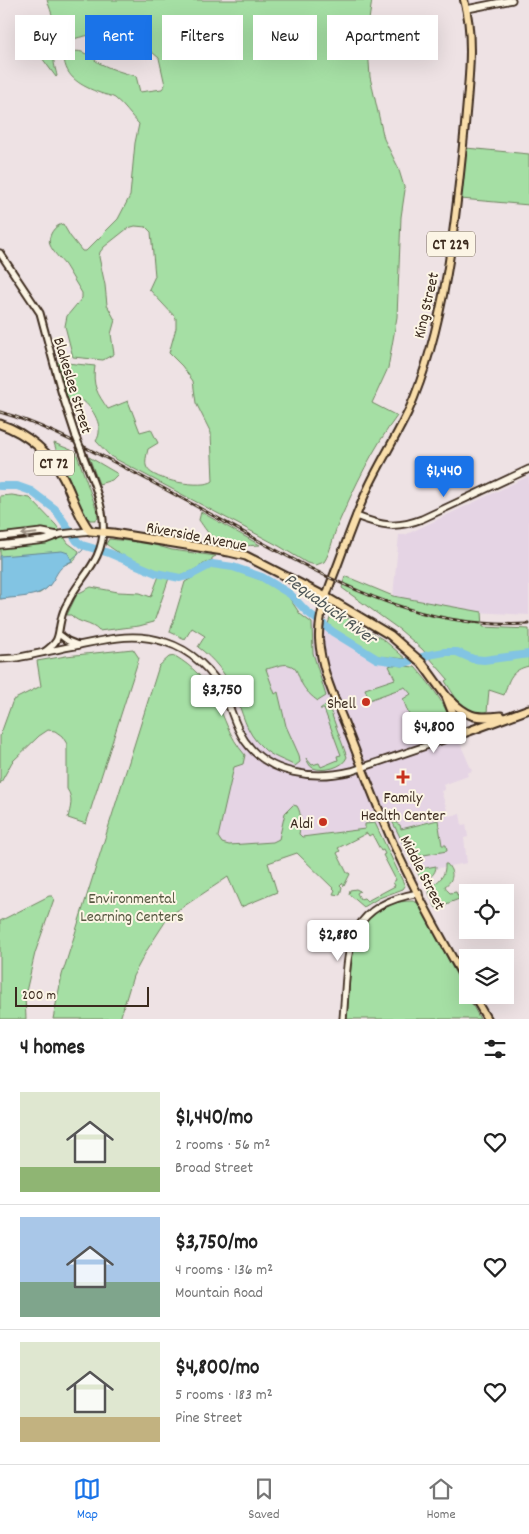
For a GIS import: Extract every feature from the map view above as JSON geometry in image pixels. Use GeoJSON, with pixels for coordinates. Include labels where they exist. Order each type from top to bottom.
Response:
{"type":"FeatureCollection","features":[{"type":"Feature","properties":{"kind":"highway","name":"CT 72"},"geometry":{"type":"LineString","coordinates":[[0,424],[26,437],[54,464],[64,478],[83,522],[90,532]]}},
{"type":"Feature","properties":{"kind":"highway","name":"Riverside Avenue"},"geometry":{"type":"LineString","coordinates":[[90,532],[105,532],[199,546],[238,554],[326,597],[378,628],[422,663],[446,696],[461,734]]}},
{"type":"Feature","properties":{"kind":"highway"},"geometry":{"type":"LineString","coordinates":[[446,696],[460,710],[478,718],[516,713]]}},
{"type":"Feature","properties":{"kind":"highway"},"geometry":{"type":"LineString","coordinates":[[461,734],[529,709]]}},
{"type":"Feature","properties":{"kind":"main road","name":"King Street"},"geometry":{"type":"LineString","coordinates":[[326,597],[356,516],[418,388],[441,302],[456,202],[466,114],[469,48],[467,9],[464,0]]}},
{"type":"Feature","properties":{"kind":"main road"},"geometry":{"type":"LineString","coordinates":[[467,9],[512,0]]}},
{"type":"Feature","properties":{"kind":"main road"},"geometry":{"type":"LineString","coordinates":[[356,516],[387,526],[408,524],[422,520],[529,469]]}},
{"type":"Feature","properties":{"kind":"main road"},"geometry":{"type":"LineString","coordinates":[[0,537],[42,532],[59,535]]}},
{"type":"Feature","properties":{"kind":"main road"},"geometry":{"type":"LineString","coordinates":[[0,545],[90,532]]}},
{"type":"Feature","properties":{"kind":"main road","name":"Middle Street"},"geometry":{"type":"LineString","coordinates":[[326,597],[319,630],[320,650],[326,675],[391,839],[459,968]]}},
{"type":"Feature","properties":{"kind":"main road"},"geometry":{"type":"LineString","coordinates":[[0,659],[16,658],[112,638],[135,636],[166,642],[180,648],[203,664],[225,695],[237,728],[246,742],[264,759],[298,774],[316,776],[335,775],[362,768],[461,734]]}},
{"type":"Feature","properties":{"kind":"main road"},"geometry":{"type":"LineString","coordinates":[[343,1019],[348,959],[351,943],[358,926],[366,915],[385,902],[419,892]]}},
{"type":"Feature","properties":{"kind":"main road"},"geometry":{"type":"LineString","coordinates":[[478,1004],[487,1019]]}},
{"type":"Feature","properties":{"kind":"street","name":"Blakeslee Street"},"geometry":{"type":"LineString","coordinates":[[0,253],[40,313],[60,387],[100,503],[105,532]]}},
{"type":"Feature","properties":{"kind":"street"},"geometry":{"type":"LineString","coordinates":[[44,652],[52,646],[60,635],[61,618],[68,602],[96,558],[105,532]]}},
{"type":"Feature","properties":{"kind":"street"},"geometry":{"type":"LineString","coordinates":[[60,635],[68,642],[78,645]]}},
{"type":"Feature","properties":{"kind":"shaded area"},"geometry":{"type":"Polygon","coordinates":[[[529,476],[529,615],[475,612],[393,596],[399,535],[405,535],[529,476]]]}},
{"type":"Feature","properties":{"kind":"shaded area"},"geometry":{"type":"Polygon","coordinates":[[[300,614],[376,662],[410,668],[415,667],[433,690],[450,720],[472,771],[467,773],[468,776],[443,785],[445,790],[441,791],[449,816],[460,814],[462,825],[466,824],[468,837],[464,838],[467,863],[415,872],[392,826],[280,844],[214,846],[230,764],[237,758],[245,713],[242,664],[300,614]]]}},
{"type":"Feature","properties":{"kind":"green space"},"geometry":{"type":"Polygon","coordinates":[[[47,0],[372,0],[370,15],[327,15],[327,60],[369,60],[370,77],[384,139],[398,167],[405,190],[401,217],[397,317],[388,368],[372,403],[397,416],[372,454],[358,481],[339,522],[324,562],[316,565],[307,563],[279,546],[110,456],[96,441],[99,430],[94,413],[82,400],[68,401],[57,362],[95,366],[94,379],[96,389],[108,409],[128,401],[140,432],[151,429],[158,443],[148,449],[146,464],[151,473],[168,480],[190,484],[213,481],[211,433],[196,403],[193,381],[169,353],[176,328],[176,318],[149,289],[155,276],[151,232],[146,227],[135,226],[128,228],[100,252],[99,257],[107,305],[115,320],[111,334],[114,354],[103,360],[73,357],[65,326],[67,316],[82,298],[82,293],[65,265],[51,248],[49,242],[50,235],[54,229],[63,224],[82,251],[86,251],[118,219],[130,196],[135,143],[139,124],[115,98],[81,84],[71,76],[64,60],[75,60],[75,51],[82,52],[85,54],[85,60],[95,60],[117,71],[136,76],[140,92],[162,89],[165,85],[159,58],[152,52],[152,15],[85,15],[85,36],[75,39],[75,15],[52,15],[47,0]]]}},
{"type":"Feature","properties":{"kind":"green space"},"geometry":{"type":"Polygon","coordinates":[[[44,60],[54,60],[56,77],[44,60]]]}},
{"type":"Feature","properties":{"kind":"green space"},"geometry":{"type":"Polygon","coordinates":[[[466,148],[529,154],[529,205],[461,199],[466,148]]]}},
{"type":"Feature","properties":{"kind":"green space"},"geometry":{"type":"Polygon","coordinates":[[[54,443],[76,452],[97,511],[98,518],[95,520],[90,520],[82,511],[68,475],[61,465],[54,443]]]}},
{"type":"Feature","properties":{"kind":"green space"},"geometry":{"type":"Polygon","coordinates":[[[89,457],[118,474],[112,480],[99,484],[89,457]]]}},
{"type":"Feature","properties":{"kind":"green space"},"geometry":{"type":"Polygon","coordinates":[[[12,495],[30,498],[56,525],[68,543],[79,551],[75,560],[60,567],[48,587],[40,593],[0,599],[0,496],[12,495]]]}},
{"type":"Feature","properties":{"kind":"green space"},"geometry":{"type":"Polygon","coordinates":[[[201,512],[260,545],[232,545],[217,541],[199,520],[201,512]]]}},
{"type":"Feature","properties":{"kind":"green space"},"geometry":{"type":"Polygon","coordinates":[[[109,539],[147,543],[172,550],[216,556],[188,573],[175,575],[143,566],[122,555],[106,544],[109,539]]]}},
{"type":"Feature","properties":{"kind":"green space"},"geometry":{"type":"Polygon","coordinates":[[[216,566],[234,570],[261,580],[288,596],[300,614],[312,623],[313,653],[326,696],[318,701],[313,698],[303,686],[296,670],[292,666],[284,665],[266,669],[275,694],[278,692],[286,726],[299,755],[300,762],[295,766],[270,753],[256,741],[227,679],[214,662],[198,647],[205,636],[192,628],[185,639],[170,632],[185,582],[216,566]]]}},
{"type":"Feature","properties":{"kind":"green space"},"geometry":{"type":"Polygon","coordinates":[[[159,576],[169,578],[154,622],[139,626],[99,631],[71,615],[67,615],[77,594],[91,587],[118,592],[140,593],[151,597],[159,576]]]}},
{"type":"Feature","properties":{"kind":"green space"},"geometry":{"type":"Polygon","coordinates":[[[345,576],[393,596],[482,612],[483,627],[529,629],[529,666],[514,673],[507,684],[504,695],[489,690],[487,712],[472,711],[457,699],[445,681],[448,679],[422,649],[400,630],[342,588],[345,576]]]}},
{"type":"Feature","properties":{"kind":"green space"},"geometry":{"type":"Polygon","coordinates":[[[334,614],[342,615],[384,640],[406,659],[377,656],[335,630],[328,624],[334,614]]]}},
{"type":"Feature","properties":{"kind":"green space"},"geometry":{"type":"Polygon","coordinates":[[[133,649],[139,658],[86,824],[68,818],[71,800],[67,789],[67,744],[62,736],[55,731],[48,730],[39,736],[12,762],[0,784],[0,736],[13,700],[41,686],[37,661],[133,649]]]}},
{"type":"Feature","properties":{"kind":"green space","name":"Environmental Learning Centers"},"geometry":{"type":"Polygon","coordinates":[[[175,656],[203,679],[215,698],[231,734],[245,755],[243,764],[234,767],[218,837],[222,843],[229,845],[273,842],[279,839],[285,813],[293,805],[297,806],[300,812],[299,834],[302,837],[365,829],[365,824],[375,823],[405,886],[403,889],[379,898],[364,907],[349,894],[350,890],[356,889],[360,891],[357,893],[360,899],[364,898],[367,901],[395,886],[393,882],[396,880],[383,855],[385,854],[383,850],[381,851],[372,834],[369,836],[367,833],[338,848],[340,851],[337,853],[347,873],[350,874],[344,886],[342,883],[340,885],[342,887],[340,895],[333,894],[335,890],[297,853],[268,863],[277,892],[241,907],[228,877],[169,916],[133,976],[120,1019],[53,1019],[62,975],[159,666],[169,657],[175,656]]]}},
{"type":"Feature","properties":{"kind":"green space"},"geometry":{"type":"Polygon","coordinates":[[[389,666],[415,667],[444,706],[450,723],[449,729],[418,739],[403,699],[411,694],[405,687],[369,700],[365,689],[395,679],[389,666]]]}},
{"type":"Feature","properties":{"kind":"green space"},"geometry":{"type":"Polygon","coordinates":[[[324,706],[329,707],[347,757],[341,764],[322,770],[312,767],[306,758],[312,765],[319,763],[321,767],[338,760],[337,756],[341,755],[324,709],[320,709],[324,706]]]}},
{"type":"Feature","properties":{"kind":"green space"},"geometry":{"type":"Polygon","coordinates":[[[438,820],[442,845],[446,845],[447,851],[418,856],[420,869],[436,866],[432,876],[427,879],[421,879],[392,821],[400,825],[401,829],[438,820]]]}},
{"type":"Feature","properties":{"kind":"green space"},"geometry":{"type":"Polygon","coordinates":[[[445,864],[447,864],[452,876],[445,886],[450,893],[456,892],[459,899],[436,908],[429,893],[445,870],[445,864]]]}},
{"type":"Feature","properties":{"kind":"green space"},"geometry":{"type":"Polygon","coordinates":[[[52,896],[54,899],[35,953],[25,996],[26,1019],[0,1019],[0,921],[52,896]]]}},
{"type":"Feature","properties":{"kind":"green space"},"geometry":{"type":"Polygon","coordinates":[[[413,901],[418,903],[459,980],[459,1004],[472,1004],[480,1019],[347,1019],[352,960],[356,942],[364,925],[375,913],[391,904],[413,901]]]}},
{"type":"Feature","properties":{"kind":"water"},"geometry":{"type":"Polygon","coordinates":[[[62,551],[68,553],[72,561],[60,569],[45,590],[33,595],[0,599],[0,556],[62,551]]]}},
{"type":"Feature","properties":{"kind":"waterway","name":"Pequabuck River"},"geometry":{"type":"LineString","coordinates":[[0,486],[17,486],[31,491],[55,509],[77,541],[82,545],[109,553],[156,573],[180,578],[191,575],[212,564],[233,567],[262,577],[290,594],[306,611],[333,632],[377,659],[405,663],[428,655],[445,652],[457,652],[473,659],[484,660],[529,654]]}},
{"type":"Feature","properties":{"kind":"waterway"},"geometry":{"type":"LineString","coordinates":[[72,559],[85,546]]}},
{"type":"Feature","properties":{"kind":"railway"},"geometry":{"type":"LineString","coordinates":[[0,412],[42,427],[82,446],[294,560],[389,603],[422,613],[456,620],[492,624],[529,624]]}},
{"type":"Feature","properties":{"kind":"place","name":"Shell"},"geometry":{"type":"Point","coordinates":[366,702]}},
{"type":"Feature","properties":{"kind":"place","name":"Family Health Center"},"geometry":{"type":"Point","coordinates":[403,777]}},
{"type":"Feature","properties":{"kind":"place","name":"Aldi"},"geometry":{"type":"Point","coordinates":[323,822]}}]}
